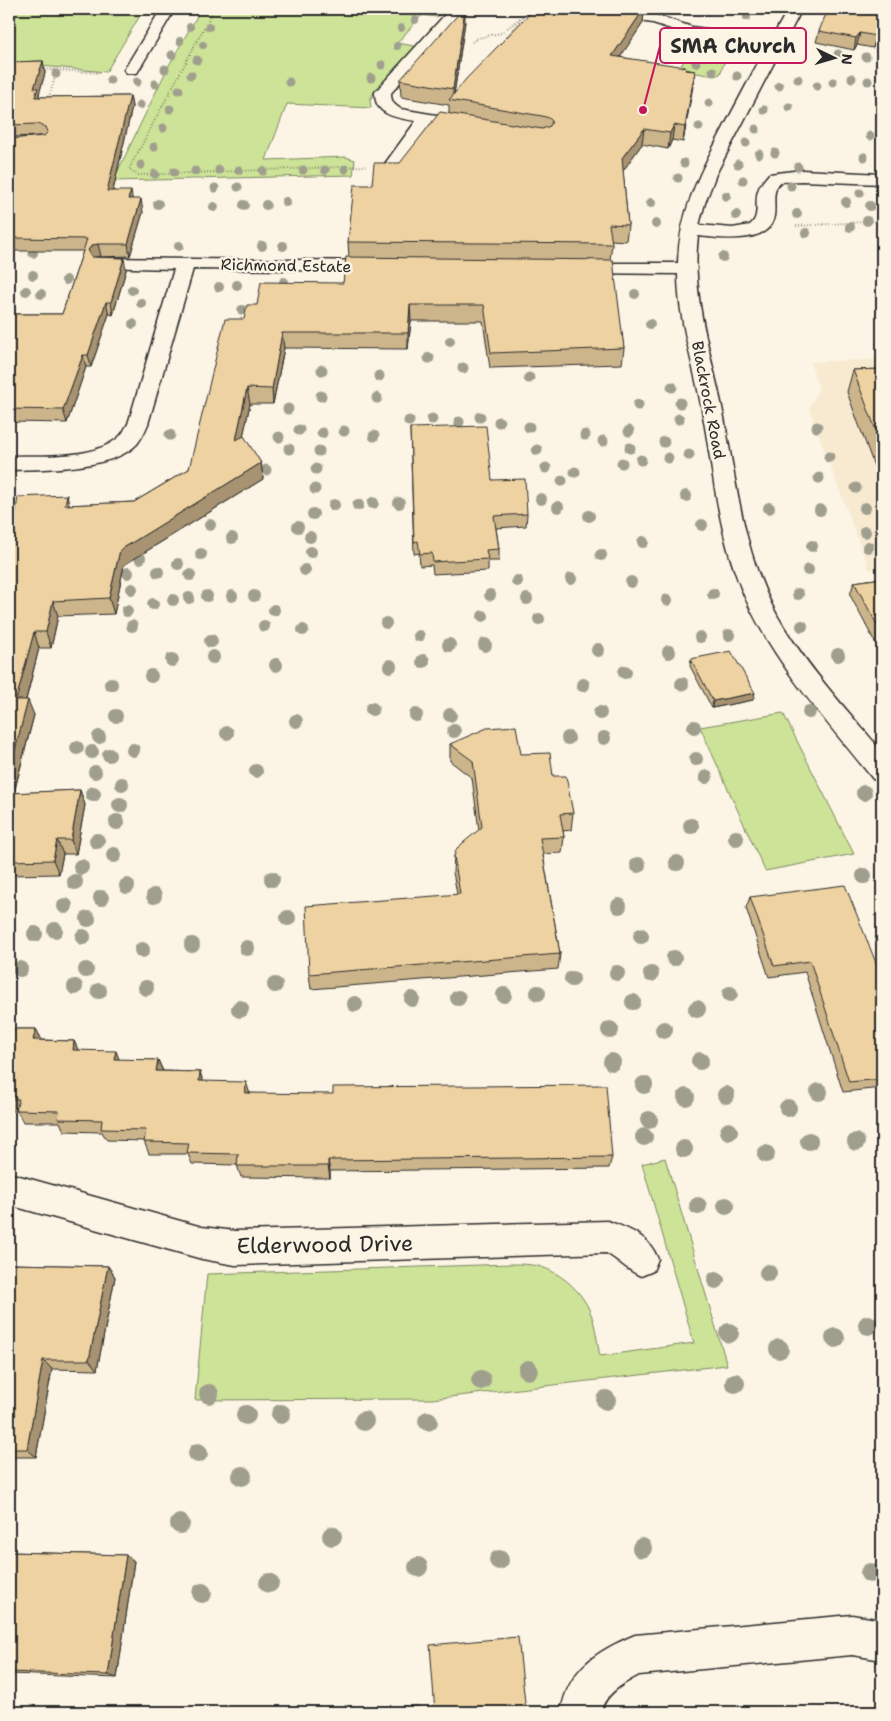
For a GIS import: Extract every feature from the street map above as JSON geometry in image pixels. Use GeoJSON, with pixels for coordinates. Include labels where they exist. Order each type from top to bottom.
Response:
{"type":"FeatureCollection","features":[{"type":"Feature","properties":{"kind":"street"},"geometry":{"type":"LineString","coordinates":[[132,70],[168,9]]}},
{"type":"Feature","properties":{"kind":"street"},"geometry":{"type":"LineString","coordinates":[[458,9],[383,92],[382,100],[388,109],[397,113],[488,129]]}},
{"type":"Feature","properties":{"kind":"street"},"geometry":{"type":"LineString","coordinates":[[585,9],[656,19],[689,32],[776,43]]}},
{"type":"Feature","properties":{"kind":"street","name":"Blackrock Road"},"geometry":{"type":"LineString","coordinates":[[795,9],[708,172],[697,200],[690,230],[687,269],[692,316],[706,376],[739,551],[746,572],[756,596],[786,647],[882,772]]}},
{"type":"Feature","properties":{"kind":"street"},"geometry":{"type":"LineString","coordinates":[[392,165],[426,118]]}},
{"type":"Feature","properties":{"kind":"street"},"geometry":{"type":"LineString","coordinates":[[690,230],[743,232],[757,228],[762,224],[766,215],[765,190],[769,182],[775,178],[829,176],[847,180],[882,179]]}},
{"type":"Feature","properties":{"kind":"street","name":"Richmond Estate"},"geometry":{"type":"LineString","coordinates":[[101,263],[402,266]]}},
{"type":"Feature","properties":{"kind":"street"},"geometry":{"type":"LineString","coordinates":[[9,463],[84,458],[111,451],[129,440],[138,424],[185,264]]}},
{"type":"Feature","properties":{"kind":"street"},"geometry":{"type":"LineString","coordinates":[[557,268],[687,269]]}},
{"type":"Feature","properties":{"kind":"street","name":"Elderwood Drive"},"geometry":{"type":"LineString","coordinates":[[9,1189],[202,1242],[227,1247],[608,1237],[631,1248],[641,1259]]}},
{"type":"Feature","properties":{"kind":"street"},"geometry":{"type":"LineString","coordinates":[[581,1712],[581,1707],[591,1685],[612,1667],[635,1655],[852,1635],[882,1640]]}},
{"type":"Feature","properties":{"kind":"path"},"geometry":{"type":"LineString","coordinates":[[214,9],[129,169],[138,175],[392,165]]}},
{"type":"Feature","properties":{"kind":"path"},"geometry":{"type":"LineString","coordinates":[[500,45],[528,9]]}},
{"type":"Feature","properties":{"kind":"path"},"geometry":{"type":"LineString","coordinates":[[472,42],[479,38],[500,35],[512,22],[524,15]]}},
{"type":"Feature","properties":{"kind":"path"},"geometry":{"type":"LineString","coordinates":[[35,69],[129,75],[132,70]]}},
{"type":"Feature","properties":{"kind":"path"},"geometry":{"type":"LineString","coordinates":[[48,101],[56,74]]}},
{"type":"Feature","properties":{"kind":"path"},"geometry":{"type":"LineString","coordinates":[[762,224],[806,226],[882,221]]}},
{"type":"Feature","properties":{"kind":"shaded area"},"geometry":{"type":"Polygon","coordinates":[[[882,359],[882,571],[869,569],[809,409],[819,389],[810,362],[882,359]]]}},
{"type":"Feature","properties":{"kind":"green space"},"geometry":{"type":"Polygon","coordinates":[[[9,9],[144,9],[106,72],[9,63],[9,9]]]}},
{"type":"Feature","properties":{"kind":"green space"},"geometry":{"type":"Polygon","coordinates":[[[201,9],[446,9],[437,17],[422,15],[397,43],[414,46],[415,48],[373,94],[370,100],[371,108],[287,104],[266,160],[346,157],[355,160],[353,175],[113,181],[168,67],[201,9]]]}},
{"type":"Feature","properties":{"kind":"green space"},"geometry":{"type":"Polygon","coordinates":[[[694,41],[727,47],[729,50],[720,74],[714,76],[679,70],[694,41]]]}},
{"type":"Feature","properties":{"kind":"green space"},"geometry":{"type":"Polygon","coordinates":[[[783,713],[854,854],[765,871],[700,727],[783,713]]]}},
{"type":"Feature","properties":{"kind":"green space"},"geometry":{"type":"Polygon","coordinates":[[[665,1158],[727,1365],[432,1399],[195,1400],[207,1274],[511,1264],[531,1265],[547,1269],[563,1278],[583,1298],[593,1319],[600,1356],[694,1343],[642,1164],[665,1158]]]}},
{"type":"Feature","properties":{"kind":"building"},"geometry":{"type":"Polygon","coordinates":[[[465,9],[453,89],[400,80],[465,9]]]}},
{"type":"Feature","properties":{"kind":"building"},"geometry":{"type":"Polygon","coordinates":[[[534,9],[644,9],[612,56],[686,67],[685,70],[695,71],[685,127],[674,125],[670,133],[644,129],[622,158],[628,225],[609,224],[612,244],[348,242],[354,185],[372,185],[374,163],[400,163],[440,112],[542,129],[550,126],[552,121],[542,116],[449,100],[466,79],[534,9]]]}},
{"type":"Feature","properties":{"kind":"building"},"geometry":{"type":"Polygon","coordinates":[[[828,9],[882,9],[882,26],[876,36],[860,33],[856,38],[819,31],[828,9]]]}},
{"type":"Feature","properties":{"kind":"building"},"geometry":{"type":"Polygon","coordinates":[[[43,61],[34,88],[38,88],[35,97],[130,96],[107,191],[131,191],[128,199],[141,199],[128,244],[98,244],[92,245],[88,250],[92,257],[124,258],[111,302],[106,302],[88,355],[83,355],[63,410],[9,409],[9,314],[62,314],[87,239],[10,238],[9,240],[9,139],[44,136],[48,132],[46,127],[38,124],[9,125],[9,62],[43,61]]]}},
{"type":"Feature","properties":{"kind":"building"},"geometry":{"type":"Polygon","coordinates":[[[346,257],[613,260],[624,348],[491,353],[484,305],[410,305],[408,333],[282,333],[272,389],[247,388],[236,440],[244,436],[261,463],[120,550],[109,598],[53,601],[46,632],[34,632],[16,700],[28,700],[9,773],[9,527],[12,517],[15,517],[18,497],[67,495],[65,505],[134,502],[189,469],[225,319],[244,319],[247,305],[257,305],[261,282],[343,283],[346,257]]]}},
{"type":"Feature","properties":{"kind":"building"},"geometry":{"type":"Polygon","coordinates":[[[882,369],[882,446],[853,370],[882,369]]]}},
{"type":"Feature","properties":{"kind":"building"},"geometry":{"type":"Polygon","coordinates":[[[486,426],[492,480],[525,479],[527,514],[494,516],[499,549],[486,550],[488,559],[433,562],[432,553],[420,554],[418,541],[414,542],[410,428],[486,426]]]}},
{"type":"Feature","properties":{"kind":"building"},"geometry":{"type":"Polygon","coordinates":[[[882,578],[882,634],[854,582],[882,578]]]}},
{"type":"Feature","properties":{"kind":"building"},"geometry":{"type":"Polygon","coordinates":[[[731,651],[755,693],[713,701],[691,659],[731,651]]]}},
{"type":"Feature","properties":{"kind":"building"},"geometry":{"type":"Polygon","coordinates":[[[516,726],[521,754],[550,753],[553,776],[566,776],[573,813],[560,814],[564,837],[540,838],[560,954],[309,974],[306,906],[460,894],[454,856],[457,848],[482,827],[473,761],[450,744],[487,728],[516,726]]]}},
{"type":"Feature","properties":{"kind":"building"},"geometry":{"type":"Polygon","coordinates":[[[80,790],[71,840],[57,840],[53,860],[9,861],[9,793],[80,790]]]}},
{"type":"Feature","properties":{"kind":"building"},"geometry":{"type":"Polygon","coordinates":[[[845,885],[882,978],[882,1079],[849,1082],[810,961],[774,966],[750,897],[845,885]]]}},
{"type":"Feature","properties":{"kind":"building"},"geometry":{"type":"Polygon","coordinates":[[[9,1029],[36,1029],[33,1040],[74,1041],[73,1050],[116,1051],[114,1059],[158,1060],[156,1071],[200,1072],[199,1081],[246,1082],[245,1093],[333,1094],[333,1087],[606,1085],[612,1157],[328,1160],[328,1166],[237,1166],[238,1154],[187,1153],[189,1143],[144,1142],[146,1130],[101,1129],[102,1120],[58,1119],[59,1111],[16,1110],[19,1099],[9,1099],[9,1029]]]}},
{"type":"Feature","properties":{"kind":"building"},"geometry":{"type":"Polygon","coordinates":[[[9,1264],[108,1266],[89,1360],[43,1360],[27,1449],[9,1449],[9,1264]]]}},
{"type":"Feature","properties":{"kind":"building"},"geometry":{"type":"Polygon","coordinates":[[[9,1552],[126,1555],[108,1675],[9,1672],[9,1552]]]}},
{"type":"Feature","properties":{"kind":"building"},"geometry":{"type":"Polygon","coordinates":[[[518,1637],[526,1712],[435,1712],[430,1645],[518,1637]]]}},
{"type":"Feature","properties":{"kind":"building"},"geometry":{"type":"Polygon","coordinates":[[[418,1706],[418,1712],[342,1712],[418,1706]]]}},
{"type":"Feature","properties":{"kind":"place","name":"SMA Church"},"geometry":{"type":"Point","coordinates":[643,110]}}]}
